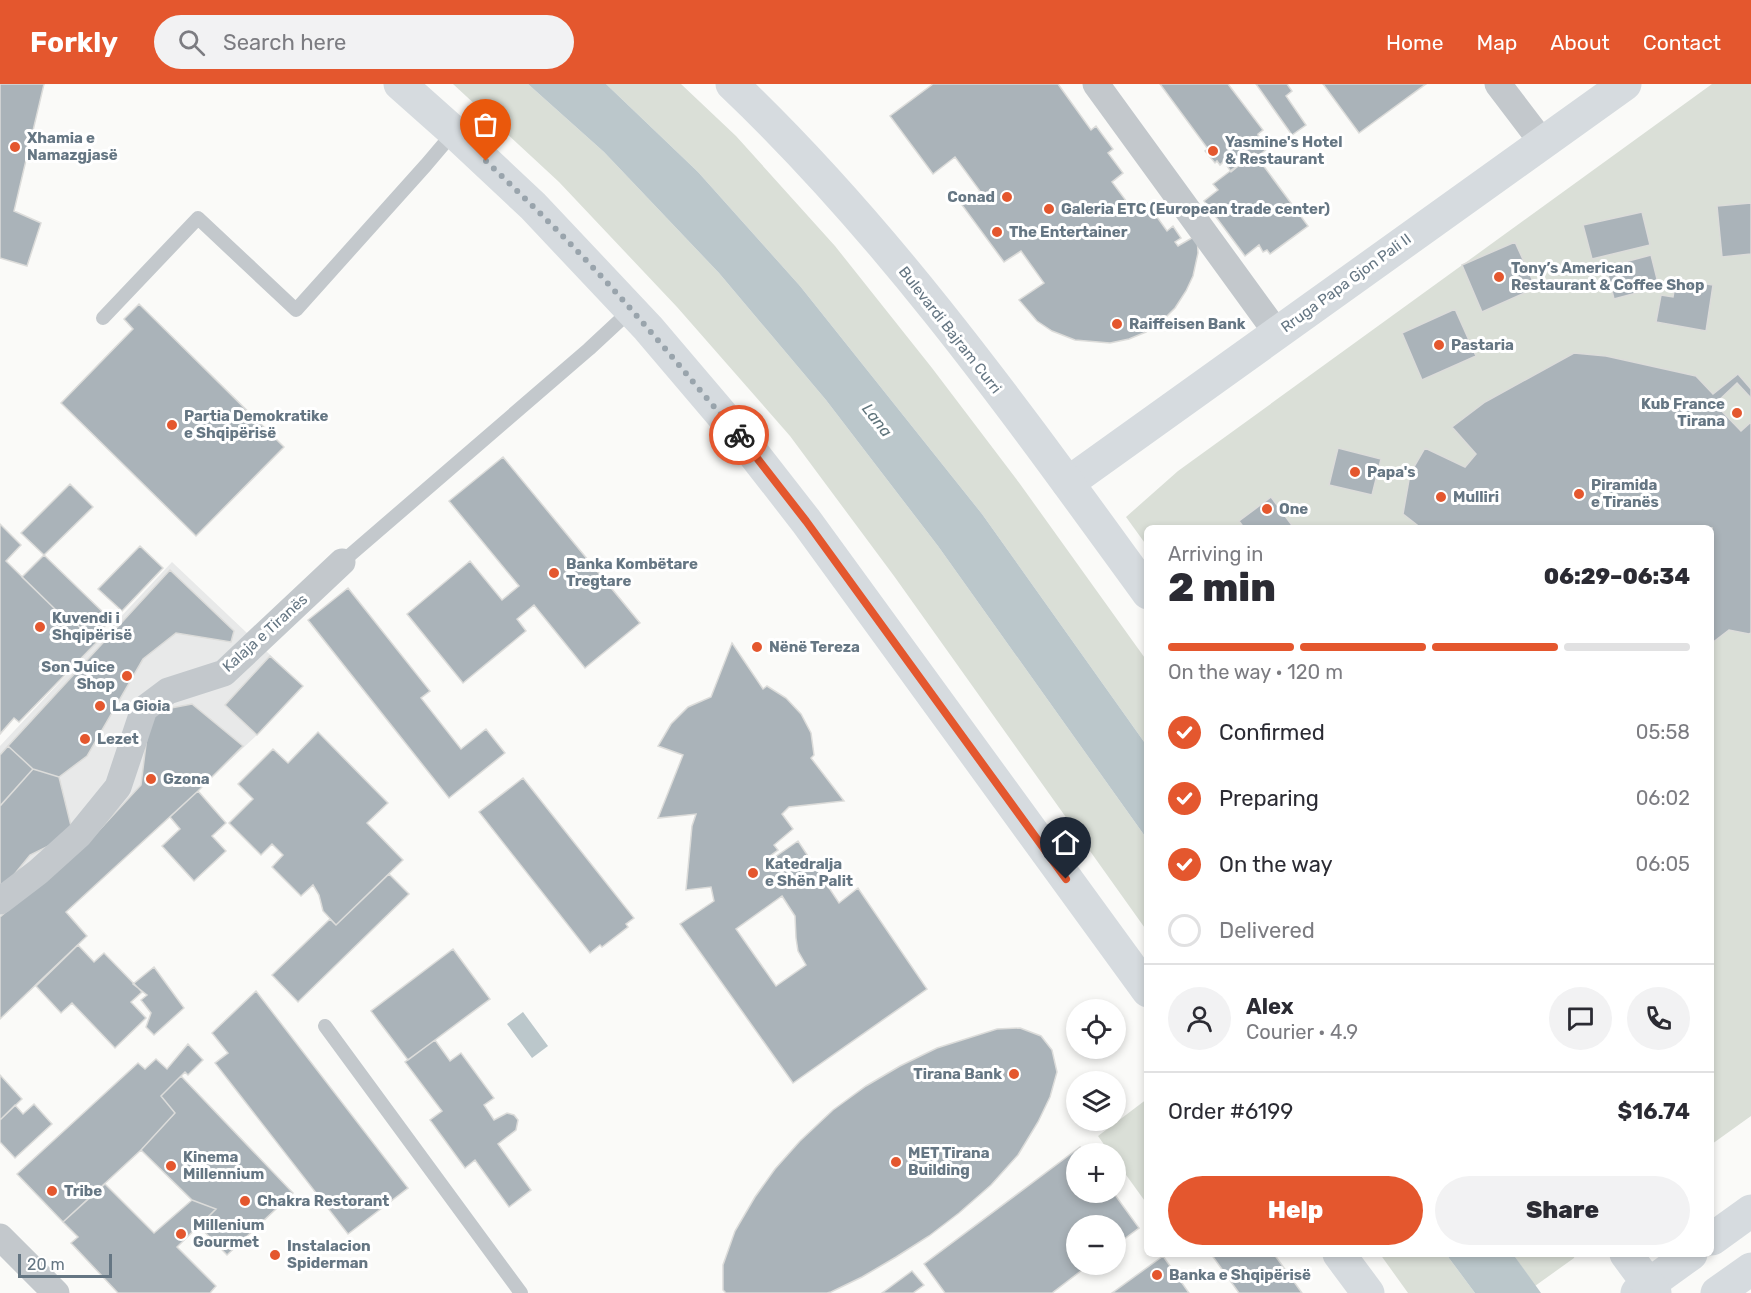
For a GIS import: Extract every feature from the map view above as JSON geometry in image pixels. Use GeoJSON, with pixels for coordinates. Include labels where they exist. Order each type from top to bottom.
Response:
{"type":"FeatureCollection","features":[{"type":"Feature","properties":{"kind":"main road"},"geometry":{"type":"LineString","coordinates":[[400,84],[533,206],[632,310],[739,435],[806,521],[1144,986]]}},
{"type":"Feature","properties":{"kind":"main road","name":"Bulevardi Bajram Curri"},"geometry":{"type":"LineString","coordinates":[[732,84],[862,219],[964,345],[1144,588]]}},
{"type":"Feature","properties":{"kind":"main road","name":"Rruga Papa Gjon Pali II"},"geometry":{"type":"LineString","coordinates":[[1068,483],[1625,84]]}},
{"type":"Feature","properties":{"kind":"main road"},"geometry":{"type":"LineString","coordinates":[[1714,1238],[1751,1211]]}},
{"type":"Feature","properties":{"kind":"main road"},"geometry":{"type":"LineString","coordinates":[[1341,1257],[1368,1293]]}},
{"type":"Feature","properties":{"kind":"main road"},"geometry":{"type":"LineString","coordinates":[[1628,1257],[1647,1290],[1687,1257]]}},
{"type":"Feature","properties":{"kind":"main road"},"geometry":{"type":"LineString","coordinates":[[1717,1293],[1751,1269]]}},
{"type":"Feature","properties":{"kind":"street"},"geometry":{"type":"LineString","coordinates":[[1096,84],[1277,333]]}},
{"type":"Feature","properties":{"kind":"street"},"geometry":{"type":"LineString","coordinates":[[1498,84],[1542,142]]}},
{"type":"Feature","properties":{"kind":"street","name":"Kalaja e Tiranës"},"geometry":{"type":"LineString","coordinates":[[0,902],[80,835],[118,787],[144,709],[168,691],[224,673],[342,562]]}},
{"type":"Feature","properties":{"kind":"street"},"geometry":{"type":"LineString","coordinates":[[0,1238],[56,1293]]}},
{"type":"Feature","properties":{"kind":"lane"},"geometry":{"type":"LineString","coordinates":[[103,318],[198,218],[296,310],[454,132]]}},
{"type":"Feature","properties":{"kind":"lane"},"geometry":{"type":"LineString","coordinates":[[342,562],[590,349],[632,310]]}},
{"type":"Feature","properties":{"kind":"lane"},"geometry":{"type":"LineString","coordinates":[[325,1026],[521,1293]]}},
{"type":"Feature","properties":{"kind":"shaded area"},"geometry":{"type":"Polygon","coordinates":[[[453,84],[528,84],[604,152],[719,273],[826,400],[938,546],[1144,835],[1144,927],[894,576],[790,436],[677,307],[559,182],[453,84]]]}},
{"type":"Feature","properties":{"kind":"shaded area"},"geometry":{"type":"Polygon","coordinates":[[[606,84],[681,84],[736,136],[835,246],[1020,484],[1144,657],[1144,742],[982,514],[800,286],[698,172],[606,84]]]}},
{"type":"Feature","properties":{"kind":"shaded area"},"geometry":{"type":"Polygon","coordinates":[[[1712,84],[1751,84],[1751,1116],[1714,1143],[1714,525],[1144,525],[1144,542],[1126,517],[1178,471],[1712,84]]]}},
{"type":"Feature","properties":{"kind":"shaded area"},"geometry":{"type":"Polygon","coordinates":[[[172,562],[303,686],[257,735],[66,912],[87,936],[0,1019],[0,746],[172,562]]]}},
{"type":"Feature","properties":{"kind":"shaded area"},"geometry":{"type":"Polygon","coordinates":[[[1144,1101],[1144,1200],[1126,1175],[1126,1143],[1103,1143],[1098,1136],[1105,1131],[1126,1131],[1126,1115],[1144,1101]]]}},
{"type":"Feature","properties":{"kind":"shaded area"},"geometry":{"type":"Polygon","coordinates":[[[1382,1257],[1448,1257],[1475,1293],[1408,1293],[1382,1257]]]}},
{"type":"Feature","properties":{"kind":"shaded area"},"geometry":{"type":"Polygon","coordinates":[[[1515,1257],[1574,1257],[1574,1258],[1535,1286],[1515,1257]]]}},
{"type":"Feature","properties":{"kind":"water","name":"Lana"},"geometry":{"type":"Polygon","coordinates":[[[528,84],[606,84],[698,172],[800,286],[982,514],[1144,742],[1144,835],[938,546],[826,400],[719,273],[604,152],[528,84]]]}},
{"type":"Feature","properties":{"kind":"water"},"geometry":{"type":"Polygon","coordinates":[[[523,1012],[548,1046],[532,1058],[507,1024],[523,1012]]]}},
{"type":"Feature","properties":{"kind":"water"},"geometry":{"type":"Polygon","coordinates":[[[1448,1257],[1515,1257],[1541,1293],[1475,1293],[1448,1257]]]}},
{"type":"Feature","properties":{"kind":"building","name":"Xhamia e Namazgjasë"},"geometry":{"type":"Polygon","coordinates":[[[0,84],[44,84],[14,211],[41,223],[27,266],[0,258],[0,84]]]}},
{"type":"Feature","properties":{"kind":"building","name":"Galeria ETC (European trade center)"},"geometry":{"type":"Polygon","coordinates":[[[933,84],[1058,84],[1091,130],[1096,126],[1113,149],[1108,153],[1123,173],[1112,182],[1135,213],[1147,203],[1167,231],[1173,226],[1181,238],[1175,242],[1178,246],[1197,235],[1198,253],[1193,276],[1175,308],[1146,332],[1110,343],[1075,340],[1052,331],[1037,321],[1019,300],[1044,283],[1021,251],[1004,262],[962,205],[980,191],[955,157],[933,174],[890,116],[933,84]]]}},
{"type":"Feature","properties":{"kind":"building"},"geometry":{"type":"Polygon","coordinates":[[[1160,84],[1228,84],[1263,130],[1258,135],[1268,148],[1257,157],[1254,153],[1231,172],[1224,161],[1220,165],[1217,161],[1215,163],[1205,151],[1208,149],[1160,84]]]}},
{"type":"Feature","properties":{"kind":"building"},"geometry":{"type":"Polygon","coordinates":[[[1256,84],[1287,84],[1292,91],[1286,96],[1306,125],[1292,135],[1256,84]]]}},
{"type":"Feature","properties":{"kind":"building"},"geometry":{"type":"Polygon","coordinates":[[[1323,84],[1426,84],[1359,133],[1323,84]]]}},
{"type":"Feature","properties":{"kind":"building"},"geometry":{"type":"Polygon","coordinates":[[[1254,153],[1308,226],[1270,254],[1267,250],[1263,252],[1259,245],[1245,256],[1204,201],[1218,190],[1213,184],[1254,153]]]}},
{"type":"Feature","properties":{"kind":"building"},"geometry":{"type":"Polygon","coordinates":[[[1751,203],[1751,254],[1722,257],[1717,206],[1751,203]]]}},
{"type":"Feature","properties":{"kind":"building"},"geometry":{"type":"Polygon","coordinates":[[[1642,212],[1650,245],[1592,259],[1583,225],[1642,212]]]}},
{"type":"Feature","properties":{"kind":"building","name":"Tony’s American Restaurant & Coffee Shop"},"geometry":{"type":"Polygon","coordinates":[[[1515,242],[1536,288],[1482,312],[1462,265],[1515,242]]]}},
{"type":"Feature","properties":{"kind":"building"},"geometry":{"type":"Polygon","coordinates":[[[1651,255],[1659,287],[1614,299],[1606,267],[1651,255]]]}},
{"type":"Feature","properties":{"kind":"building"},"geometry":{"type":"Polygon","coordinates":[[[1676,279],[1713,285],[1706,331],[1656,322],[1661,295],[1673,297],[1676,279]]]}},
{"type":"Feature","properties":{"kind":"building","name":"Partia Demokratike e Shqipërisë"},"geometry":{"type":"Polygon","coordinates":[[[139,304],[284,447],[196,536],[61,403],[133,329],[124,319],[139,304]]]}},
{"type":"Feature","properties":{"kind":"building","name":"Pastaria"},"geometry":{"type":"Polygon","coordinates":[[[1455,309],[1476,356],[1422,380],[1402,333],[1455,309]]]}},
{"type":"Feature","properties":{"kind":"building","name":"Piramida e Tiranës"},"geometry":{"type":"Polygon","coordinates":[[[1574,353],[1606,356],[1696,376],[1713,394],[1738,374],[1751,389],[1751,633],[1729,630],[1714,641],[1714,525],[1417,525],[1403,514],[1410,474],[1425,448],[1465,467],[1476,454],[1452,427],[1485,402],[1574,353]]]}},
{"type":"Feature","properties":{"kind":"building","name":"Kub France Tirana"},"geometry":{"type":"Polygon","coordinates":[[[1737,383],[1751,398],[1751,422],[1741,431],[1715,404],[1737,383]]]}},
{"type":"Feature","properties":{"kind":"building","name":"Papa's"},"geometry":{"type":"Polygon","coordinates":[[[1338,448],[1381,459],[1372,495],[1329,485],[1338,448]]]}},
{"type":"Feature","properties":{"kind":"building","name":"Banka Kombëtare Tregtare"},"geometry":{"type":"Polygon","coordinates":[[[503,457],[640,623],[585,668],[534,605],[517,619],[526,631],[463,683],[407,614],[470,561],[502,600],[519,586],[449,501],[503,457]]]}},
{"type":"Feature","properties":{"kind":"building"},"geometry":{"type":"Polygon","coordinates":[[[70,484],[93,507],[44,555],[21,533],[70,484]]]}},
{"type":"Feature","properties":{"kind":"building","name":"One"},"geometry":{"type":"Polygon","coordinates":[[[1271,497],[1292,525],[1242,525],[1239,521],[1271,497]]]}},
{"type":"Feature","properties":{"kind":"building","name":"Kuvendi i Shqipërisë"},"geometry":{"type":"Polygon","coordinates":[[[0,524],[21,545],[6,561],[60,614],[63,611],[96,643],[19,722],[14,718],[0,734],[0,524]]]}},
{"type":"Feature","properties":{"kind":"building"},"geometry":{"type":"Polygon","coordinates":[[[140,546],[163,568],[122,611],[98,589],[140,546]]]}},
{"type":"Feature","properties":{"kind":"building"},"geometry":{"type":"Polygon","coordinates":[[[44,555],[111,620],[92,639],[63,611],[60,614],[22,577],[44,555]]]}},
{"type":"Feature","properties":{"kind":"building"},"geometry":{"type":"Polygon","coordinates":[[[170,570],[234,631],[231,642],[176,633],[143,659],[87,756],[59,777],[33,769],[8,746],[170,570]]]}},
{"type":"Feature","properties":{"kind":"building"},"geometry":{"type":"Polygon","coordinates":[[[348,588],[430,691],[421,698],[461,749],[486,729],[505,753],[449,798],[308,620],[348,588]]]}},
{"type":"Feature","properties":{"kind":"building","name":"Katedralja e Shën Palit"},"geometry":{"type":"Polygon","coordinates":[[[732,643],[763,689],[767,686],[786,698],[801,714],[811,733],[814,755],[811,758],[844,801],[789,807],[782,814],[793,829],[774,845],[778,850],[770,856],[772,859],[798,841],[839,903],[858,888],[927,989],[793,1083],[680,924],[714,901],[711,887],[686,890],[692,826],[696,814],[658,818],[683,755],[658,746],[671,724],[688,707],[711,697],[732,643]],[[782,896],[736,929],[776,986],[806,965],[798,951],[795,916],[782,896]]]}},
{"type":"Feature","properties":{"kind":"building"},"geometry":{"type":"Polygon","coordinates":[[[270,656],[303,686],[257,735],[225,705],[270,656]]]}},
{"type":"Feature","properties":{"kind":"building"},"geometry":{"type":"Polygon","coordinates":[[[192,704],[243,746],[198,791],[66,912],[87,936],[0,1019],[0,917],[92,838],[141,785],[150,712],[192,704]]]}},
{"type":"Feature","properties":{"kind":"building"},"geometry":{"type":"Polygon","coordinates":[[[318,732],[388,803],[367,823],[403,860],[336,925],[323,911],[319,895],[313,885],[301,896],[272,867],[283,855],[272,844],[261,855],[229,823],[253,799],[238,784],[273,749],[288,763],[318,732]]]}},
{"type":"Feature","properties":{"kind":"building"},"geometry":{"type":"Polygon","coordinates":[[[8,746],[33,769],[0,806],[0,755],[8,746]]]}},
{"type":"Feature","properties":{"kind":"building"},"geometry":{"type":"Polygon","coordinates":[[[33,769],[59,777],[73,834],[30,855],[0,892],[0,806],[33,769]]]}},
{"type":"Feature","properties":{"kind":"building"},"geometry":{"type":"Polygon","coordinates":[[[523,778],[634,918],[626,924],[628,927],[602,947],[600,945],[590,953],[479,812],[523,778]]]}},
{"type":"Feature","properties":{"kind":"building"},"geometry":{"type":"Polygon","coordinates":[[[198,791],[226,823],[212,836],[226,851],[194,881],[162,846],[180,829],[170,817],[198,791]]]}},
{"type":"Feature","properties":{"kind":"building"},"geometry":{"type":"Polygon","coordinates":[[[389,874],[409,894],[298,1002],[272,975],[330,919],[336,925],[389,874]]]}},
{"type":"Feature","properties":{"kind":"building"},"geometry":{"type":"Polygon","coordinates":[[[78,945],[94,962],[104,953],[142,992],[131,1002],[146,1018],[115,1048],[72,1003],[61,1013],[36,986],[78,945]]]}},
{"type":"Feature","properties":{"kind":"building"},"geometry":{"type":"Polygon","coordinates":[[[453,949],[490,999],[408,1060],[371,1011],[453,949]]]}},
{"type":"Feature","properties":{"kind":"building"},"geometry":{"type":"Polygon","coordinates":[[[154,967],[184,1008],[154,1035],[146,1027],[151,1013],[141,1000],[147,995],[133,984],[154,967]]]}},
{"type":"Feature","properties":{"kind":"building"},"geometry":{"type":"Polygon","coordinates":[[[256,991],[408,1188],[348,1234],[215,1063],[228,1053],[212,1033],[256,991]]]}},
{"type":"Feature","properties":{"kind":"building","name":"MET Tirana Building"},"geometry":{"type":"Polygon","coordinates":[[[1020,1028],[1041,1036],[1052,1050],[1057,1072],[1050,1097],[1038,1122],[1018,1155],[991,1185],[929,1236],[862,1277],[831,1292],[726,1293],[723,1290],[723,1265],[735,1231],[755,1197],[775,1169],[800,1141],[833,1110],[866,1086],[937,1048],[997,1029],[1020,1028]]]}},
{"type":"Feature","properties":{"kind":"building"},"geometry":{"type":"Polygon","coordinates":[[[435,1040],[450,1061],[461,1053],[494,1098],[484,1105],[494,1120],[507,1113],[514,1115],[518,1120],[516,1130],[498,1144],[531,1190],[509,1207],[475,1160],[465,1168],[430,1120],[442,1111],[405,1062],[435,1040]]]}},
{"type":"Feature","properties":{"kind":"building"},"geometry":{"type":"Polygon","coordinates":[[[188,1044],[203,1060],[188,1075],[185,1072],[161,1096],[175,1113],[141,1150],[63,1222],[17,1174],[138,1063],[145,1069],[156,1059],[167,1069],[188,1044]]]}},
{"type":"Feature","properties":{"kind":"building"},"geometry":{"type":"Polygon","coordinates":[[[0,1075],[22,1099],[0,1120],[0,1075]]]}},
{"type":"Feature","properties":{"kind":"building"},"geometry":{"type":"Polygon","coordinates":[[[181,1076],[293,1193],[227,1255],[199,1226],[216,1209],[192,1200],[141,1150],[175,1113],[161,1096],[181,1076]]]}},
{"type":"Feature","properties":{"kind":"building"},"geometry":{"type":"Polygon","coordinates":[[[34,1104],[52,1124],[15,1158],[0,1142],[0,1120],[15,1105],[23,1114],[34,1104]]]}},
{"type":"Feature","properties":{"kind":"building"},"geometry":{"type":"Polygon","coordinates":[[[1066,1158],[1066,1203],[1121,1203],[1139,1228],[1126,1238],[1126,1215],[1066,1215],[1066,1275],[1076,1275],[1052,1293],[945,1293],[924,1264],[1066,1158]]]}},
{"type":"Feature","properties":{"kind":"building"},"geometry":{"type":"Polygon","coordinates":[[[105,1184],[154,1233],[192,1200],[216,1209],[177,1247],[216,1286],[210,1293],[118,1293],[71,1243],[78,1237],[63,1222],[105,1184]]]}},
{"type":"Feature","properties":{"kind":"building","name":"Banka e Shqipërisë"},"geometry":{"type":"Polygon","coordinates":[[[1164,1257],[1189,1293],[1112,1293],[1164,1257]]]}},
{"type":"Feature","properties":{"kind":"building"},"geometry":{"type":"Polygon","coordinates":[[[1213,1257],[1276,1257],[1302,1293],[1239,1293],[1213,1257]]]}},
{"type":"Feature","properties":{"kind":"building"},"geometry":{"type":"Polygon","coordinates":[[[912,1271],[924,1285],[913,1293],[882,1293],[912,1271]]]}},
{"type":"Feature","properties":{"kind":"way so far"},"geometry":{"type":"LineString","coordinates":[[486,161],[593,268],[648,328],[739,435]]}},
{"type":"Feature","properties":{"kind":"place","name":"Xhamia e Namazgjasë"},"geometry":{"type":"Point","coordinates":[15,147]}},
{"type":"Feature","properties":{"kind":"place","name":"Yasmine's Hotel & Restaurant"},"geometry":{"type":"Point","coordinates":[1213,151]}},
{"type":"Feature","properties":{"kind":"place","name":"Conad"},"geometry":{"type":"Point","coordinates":[1007,197]}},
{"type":"Feature","properties":{"kind":"place","name":"Galeria ETC (European trade center)"},"geometry":{"type":"Point","coordinates":[1049,209]}},
{"type":"Feature","properties":{"kind":"place","name":"The Entertainer"},"geometry":{"type":"Point","coordinates":[997,232]}},
{"type":"Feature","properties":{"kind":"place","name":"Tony’s American Restaurant & Coffee Shop"},"geometry":{"type":"Point","coordinates":[1499,277]}},
{"type":"Feature","properties":{"kind":"place","name":"Raiffeisen Bank"},"geometry":{"type":"Point","coordinates":[1117,324]}},
{"type":"Feature","properties":{"kind":"place","name":"Pastaria"},"geometry":{"type":"Point","coordinates":[1439,345]}},
{"type":"Feature","properties":{"kind":"place","name":"Kub France Tirana"},"geometry":{"type":"Point","coordinates":[1737,413]}},
{"type":"Feature","properties":{"kind":"place","name":"Partia Demokratike e Shqipërisë"},"geometry":{"type":"Point","coordinates":[172,425]}},
{"type":"Feature","properties":{"kind":"place","name":"Papa's"},"geometry":{"type":"Point","coordinates":[1355,472]}},
{"type":"Feature","properties":{"kind":"place","name":"Piramida e Tiranës"},"geometry":{"type":"Point","coordinates":[1579,494]}},
{"type":"Feature","properties":{"kind":"place","name":"Mulliri"},"geometry":{"type":"Point","coordinates":[1441,497]}},
{"type":"Feature","properties":{"kind":"place","name":"One"},"geometry":{"type":"Point","coordinates":[1267,509]}},
{"type":"Feature","properties":{"kind":"place","name":"Banka Kombëtare Tregtare"},"geometry":{"type":"Point","coordinates":[554,573]}},
{"type":"Feature","properties":{"kind":"place","name":"Kuvendi i Shqipërisë"},"geometry":{"type":"Point","coordinates":[40,627]}},
{"type":"Feature","properties":{"kind":"place","name":"Nënë Tereza"},"geometry":{"type":"Point","coordinates":[757,647]}},
{"type":"Feature","properties":{"kind":"place","name":"Son Juice Shop"},"geometry":{"type":"Point","coordinates":[127,676]}},
{"type":"Feature","properties":{"kind":"place","name":"La Gioia"},"geometry":{"type":"Point","coordinates":[100,706]}},
{"type":"Feature","properties":{"kind":"place","name":"Lezet"},"geometry":{"type":"Point","coordinates":[85,739]}},
{"type":"Feature","properties":{"kind":"place","name":"Gzona"},"geometry":{"type":"Point","coordinates":[151,779]}},
{"type":"Feature","properties":{"kind":"place","name":"Katedralja e Shën Palit"},"geometry":{"type":"Point","coordinates":[753,873]}},
{"type":"Feature","properties":{"kind":"place","name":"Tirana Bank"},"geometry":{"type":"Point","coordinates":[1014,1074]}},
{"type":"Feature","properties":{"kind":"place","name":"MET Tirana Building"},"geometry":{"type":"Point","coordinates":[896,1162]}},
{"type":"Feature","properties":{"kind":"place","name":"Kinema Millennium"},"geometry":{"type":"Point","coordinates":[171,1166]}},
{"type":"Feature","properties":{"kind":"place","name":"Tribe"},"geometry":{"type":"Point","coordinates":[52,1191]}},
{"type":"Feature","properties":{"kind":"place","name":"Chakra Restorant"},"geometry":{"type":"Point","coordinates":[245,1201]}},
{"type":"Feature","properties":{"kind":"place","name":"Millenium Gourmet"},"geometry":{"type":"Point","coordinates":[181,1234]}},
{"type":"Feature","properties":{"kind":"place","name":"Instalacion Spiderman"},"geometry":{"type":"Point","coordinates":[275,1255]}},
{"type":"Feature","properties":{"kind":"place","name":"Banka e Shqipërisë"},"geometry":{"type":"Point","coordinates":[1157,1275]}},
{"type":"Feature","properties":{"kind":"route"},"geometry":{"type":"LineString","coordinates":[[739,435],[806,521],[1066,879]]}}]}
